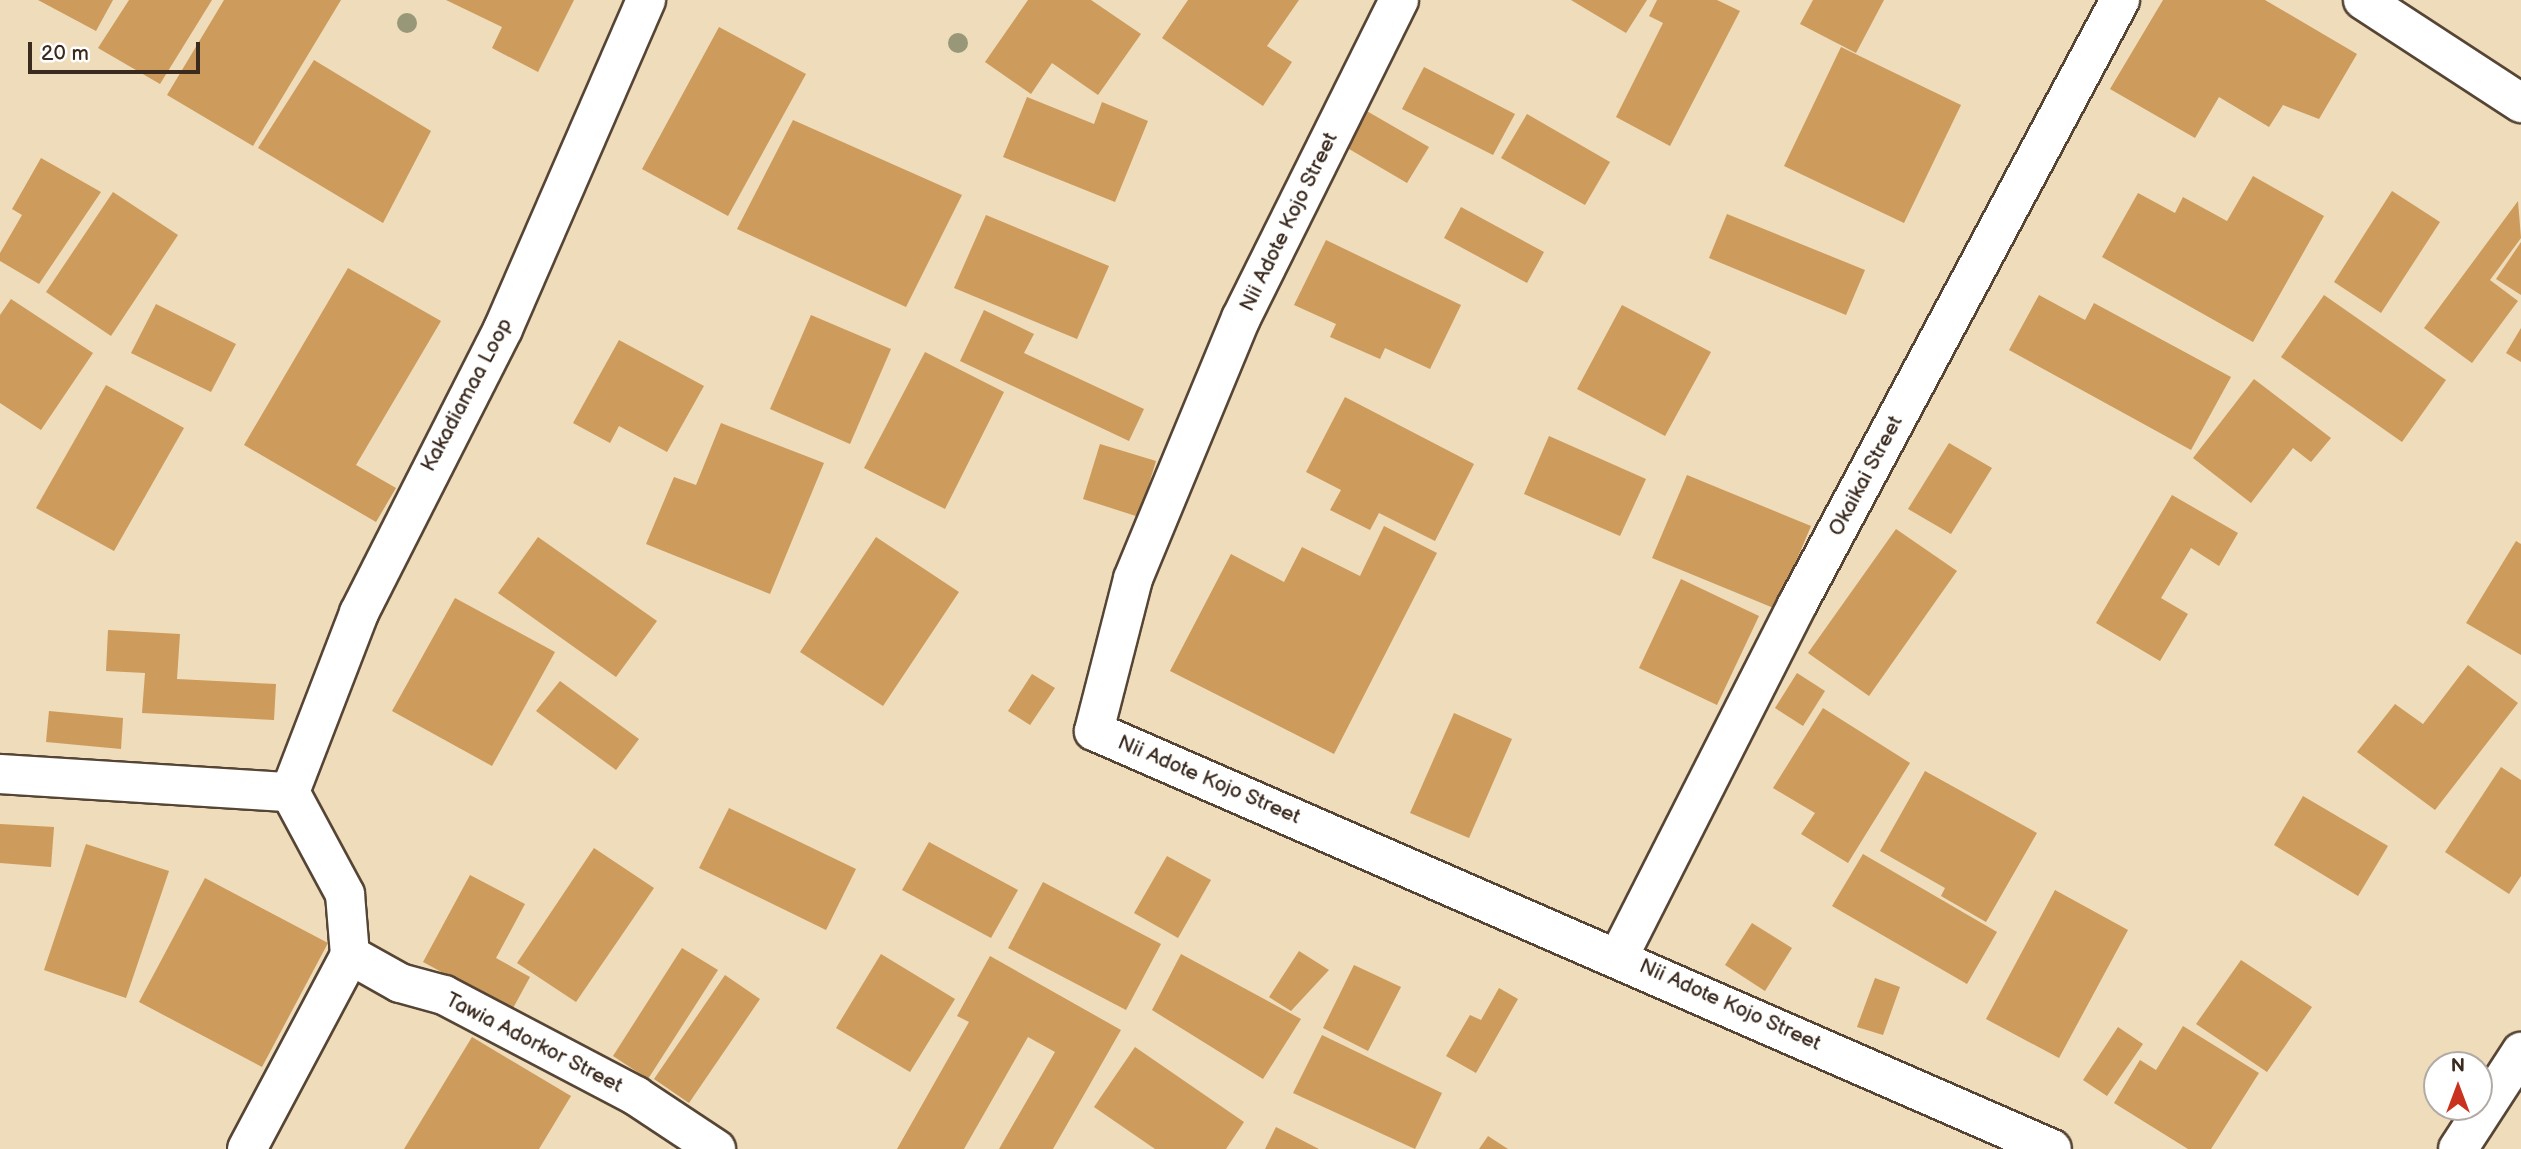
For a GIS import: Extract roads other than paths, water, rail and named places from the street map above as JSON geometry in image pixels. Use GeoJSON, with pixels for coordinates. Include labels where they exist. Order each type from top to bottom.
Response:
{"type":"FeatureCollection","features":[{"type":"Feature","properties":{"kind":"street","name":"Kakadiamaa Loop"},"geometry":{"type":"LineString","coordinates":[[290,792],[359,613],[503,329],[646,0]]}},
{"type":"Feature","properties":{"kind":"street","name":"Nii Adote Kojo Street"},"geometry":{"type":"LineString","coordinates":[[1399,0],[1241,318],[1133,579],[1094,731],[1619,956],[2052,1149]]}},
{"type":"Feature","properties":{"kind":"street","name":"Okaikai Street"},"geometry":{"type":"LineString","coordinates":[[1619,956],[1797,605],[2120,0]]}},
{"type":"Feature","properties":{"kind":"street"},"geometry":{"type":"LineString","coordinates":[[2362,0],[2521,103]]}},
{"type":"Feature","properties":{"kind":"street"},"geometry":{"type":"LineString","coordinates":[[0,774],[290,792],[345,894],[350,955],[247,1149]]}},
{"type":"Feature","properties":{"kind":"street","name":"Tawia Adorkor Street"},"geometry":{"type":"LineString","coordinates":[[350,955],[400,984],[444,995],[636,1096],[716,1149]]}},
{"type":"Feature","properties":{"kind":"street"},"geometry":{"type":"LineString","coordinates":[[2458,1149],[2521,1052]]}}]}
